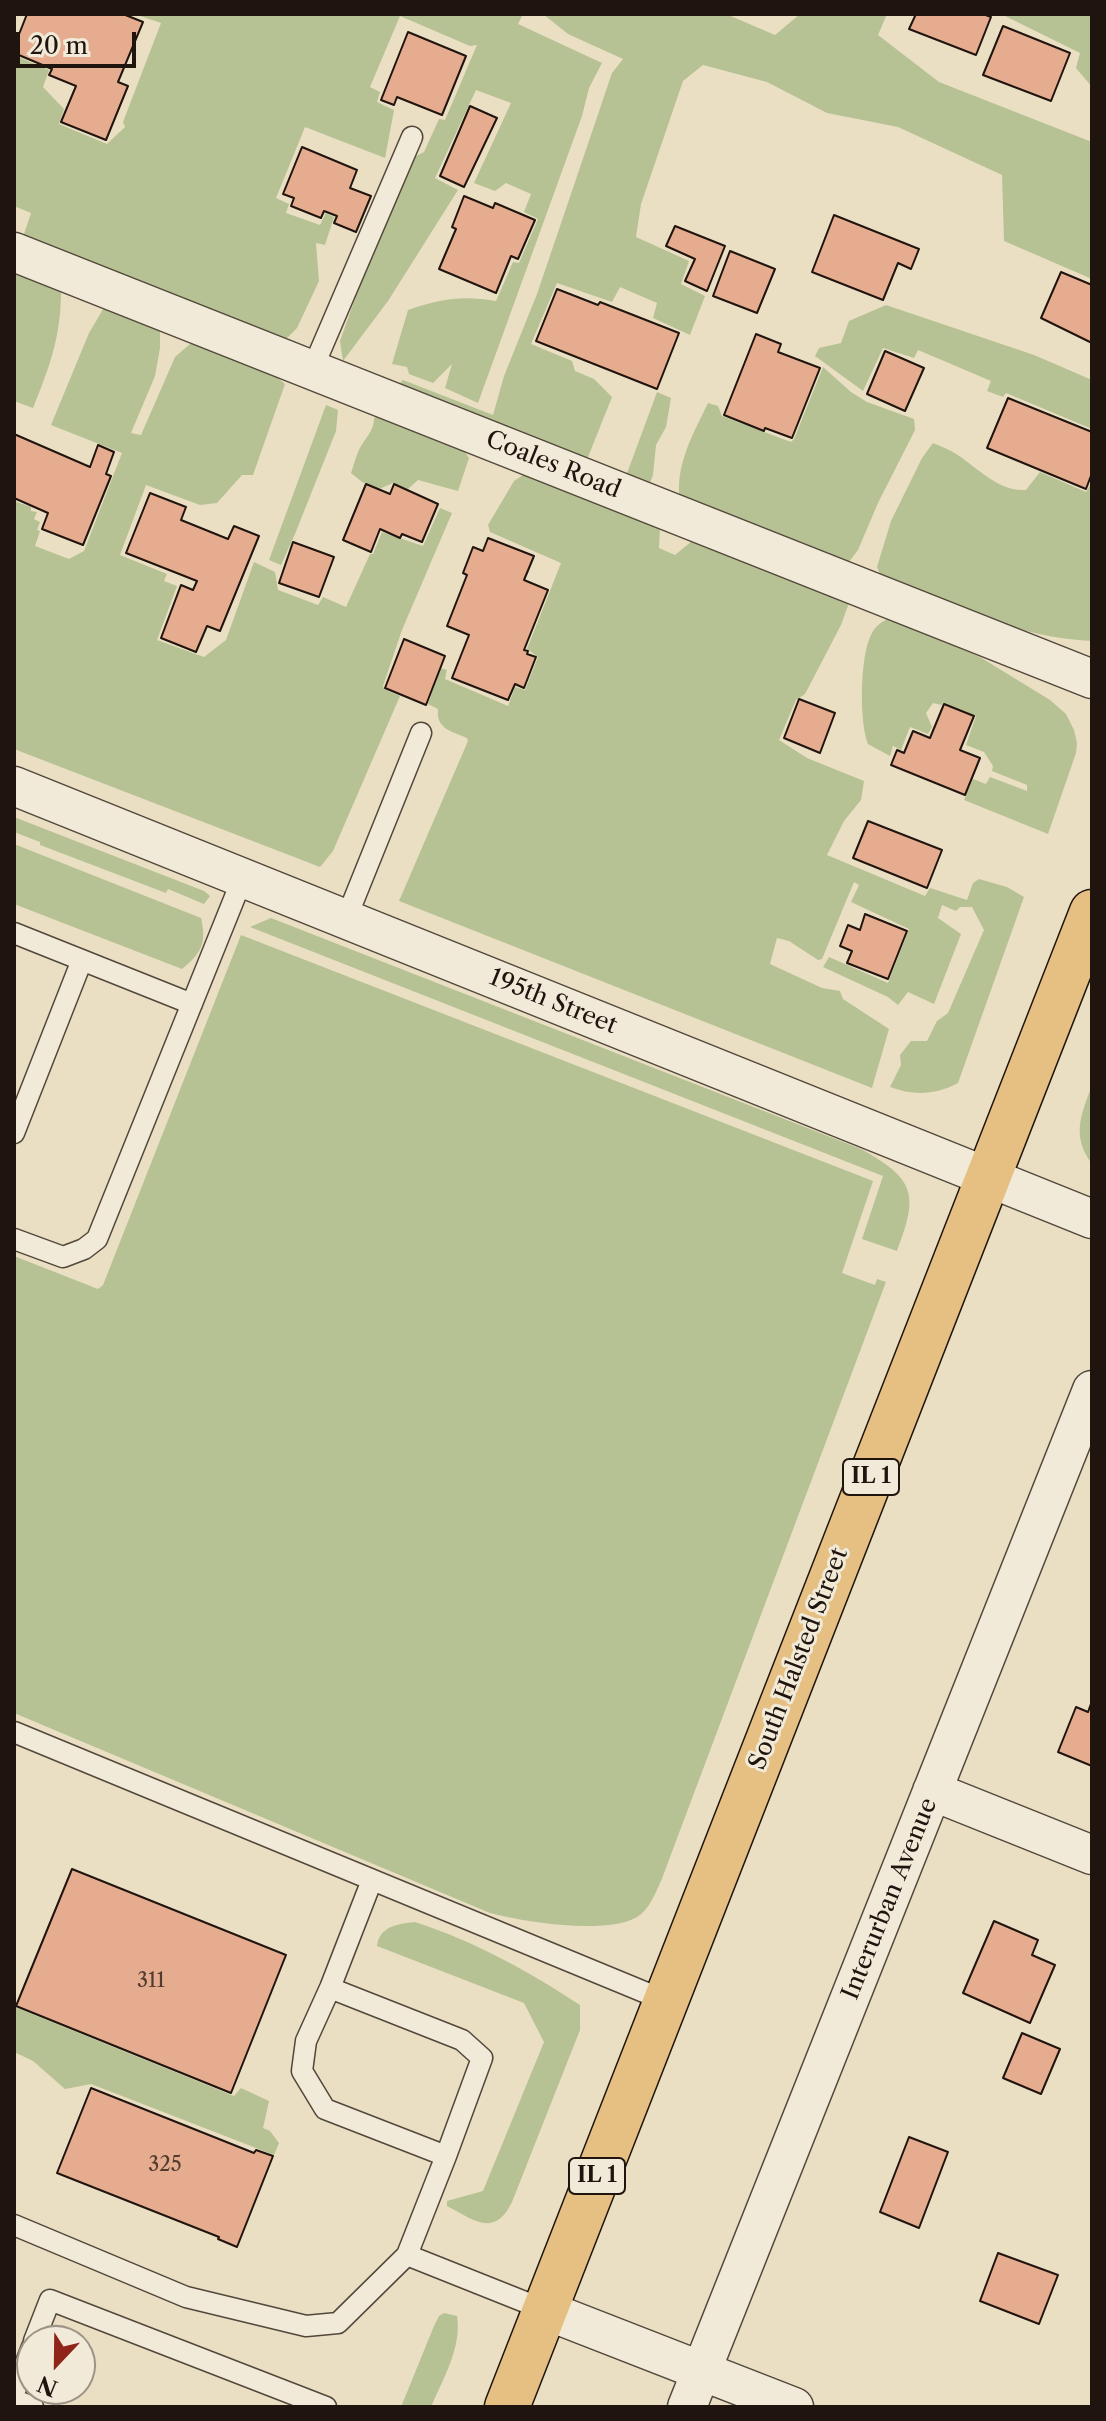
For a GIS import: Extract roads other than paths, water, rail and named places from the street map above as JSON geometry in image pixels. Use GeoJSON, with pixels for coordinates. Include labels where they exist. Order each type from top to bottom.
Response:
{"type":"FeatureCollection","features":[{"type":"Feature","properties":{"kind":"main road","name":"South Halsted Street"},"geometry":{"type":"LineString","coordinates":[[507,2407],[1092,912]]}},
{"type":"Feature","properties":{"kind":"street","name":"Coales Road"},"geometry":{"type":"LineString","coordinates":[[14,252],[1092,679]]}},
{"type":"Feature","properties":{"kind":"street","name":"195th Street"},"geometry":{"type":"LineString","coordinates":[[14,786],[1092,1219]]}},
{"type":"Feature","properties":{"kind":"street","name":"Interurban Avenue"},"geometry":{"type":"LineString","coordinates":[[687,2407],[1092,1390]]}},
{"type":"Feature","properties":{"kind":"street"},"geometry":{"type":"LineString","coordinates":[[932,1791],[1092,1855]]}},
{"type":"Feature","properties":{"kind":"street"},"geometry":{"type":"LineString","coordinates":[[545,2310],[794,2407]]}},
{"type":"Feature","properties":{"kind":"lane"},"geometry":{"type":"LineString","coordinates":[[312,370],[412,137]]}},
{"type":"Feature","properties":{"kind":"lane"},"geometry":{"type":"LineString","coordinates":[[346,919],[421,733]]}},
{"type":"Feature","properties":{"kind":"lane"},"geometry":{"type":"LineString","coordinates":[[14,1239],[63,1257],[84,1249],[97,1239],[243,877]]}},
{"type":"Feature","properties":{"kind":"lane"},"geometry":{"type":"LineString","coordinates":[[14,933],[192,1004]]}},
{"type":"Feature","properties":{"kind":"lane"},"geometry":{"type":"LineString","coordinates":[[14,1133],[82,960]]}},
{"type":"Feature","properties":{"kind":"lane"},"geometry":{"type":"LineString","coordinates":[[14,1732],[666,2001]]}},
{"type":"Feature","properties":{"kind":"lane"},"geometry":{"type":"LineString","coordinates":[[372,1880],[306,2041],[302,2071],[325,2109],[446,2156]]}},
{"type":"Feature","properties":{"kind":"lane"},"geometry":{"type":"LineString","coordinates":[[14,2225],[186,2297],[306,2326],[338,2323],[407,2255],[482,2058],[462,2040],[330,1988]]}},
{"type":"Feature","properties":{"kind":"lane"},"geometry":{"type":"LineString","coordinates":[[407,2255],[545,2310]]}},
{"type":"Feature","properties":{"kind":"lane"},"geometry":{"type":"LineString","coordinates":[[40,2325],[50,2300],[326,2407]]}},
{"type":"Feature","properties":{"kind":"lane"},"geometry":{"type":"LineString","coordinates":[[14,2400],[33,2407]]}}]}
